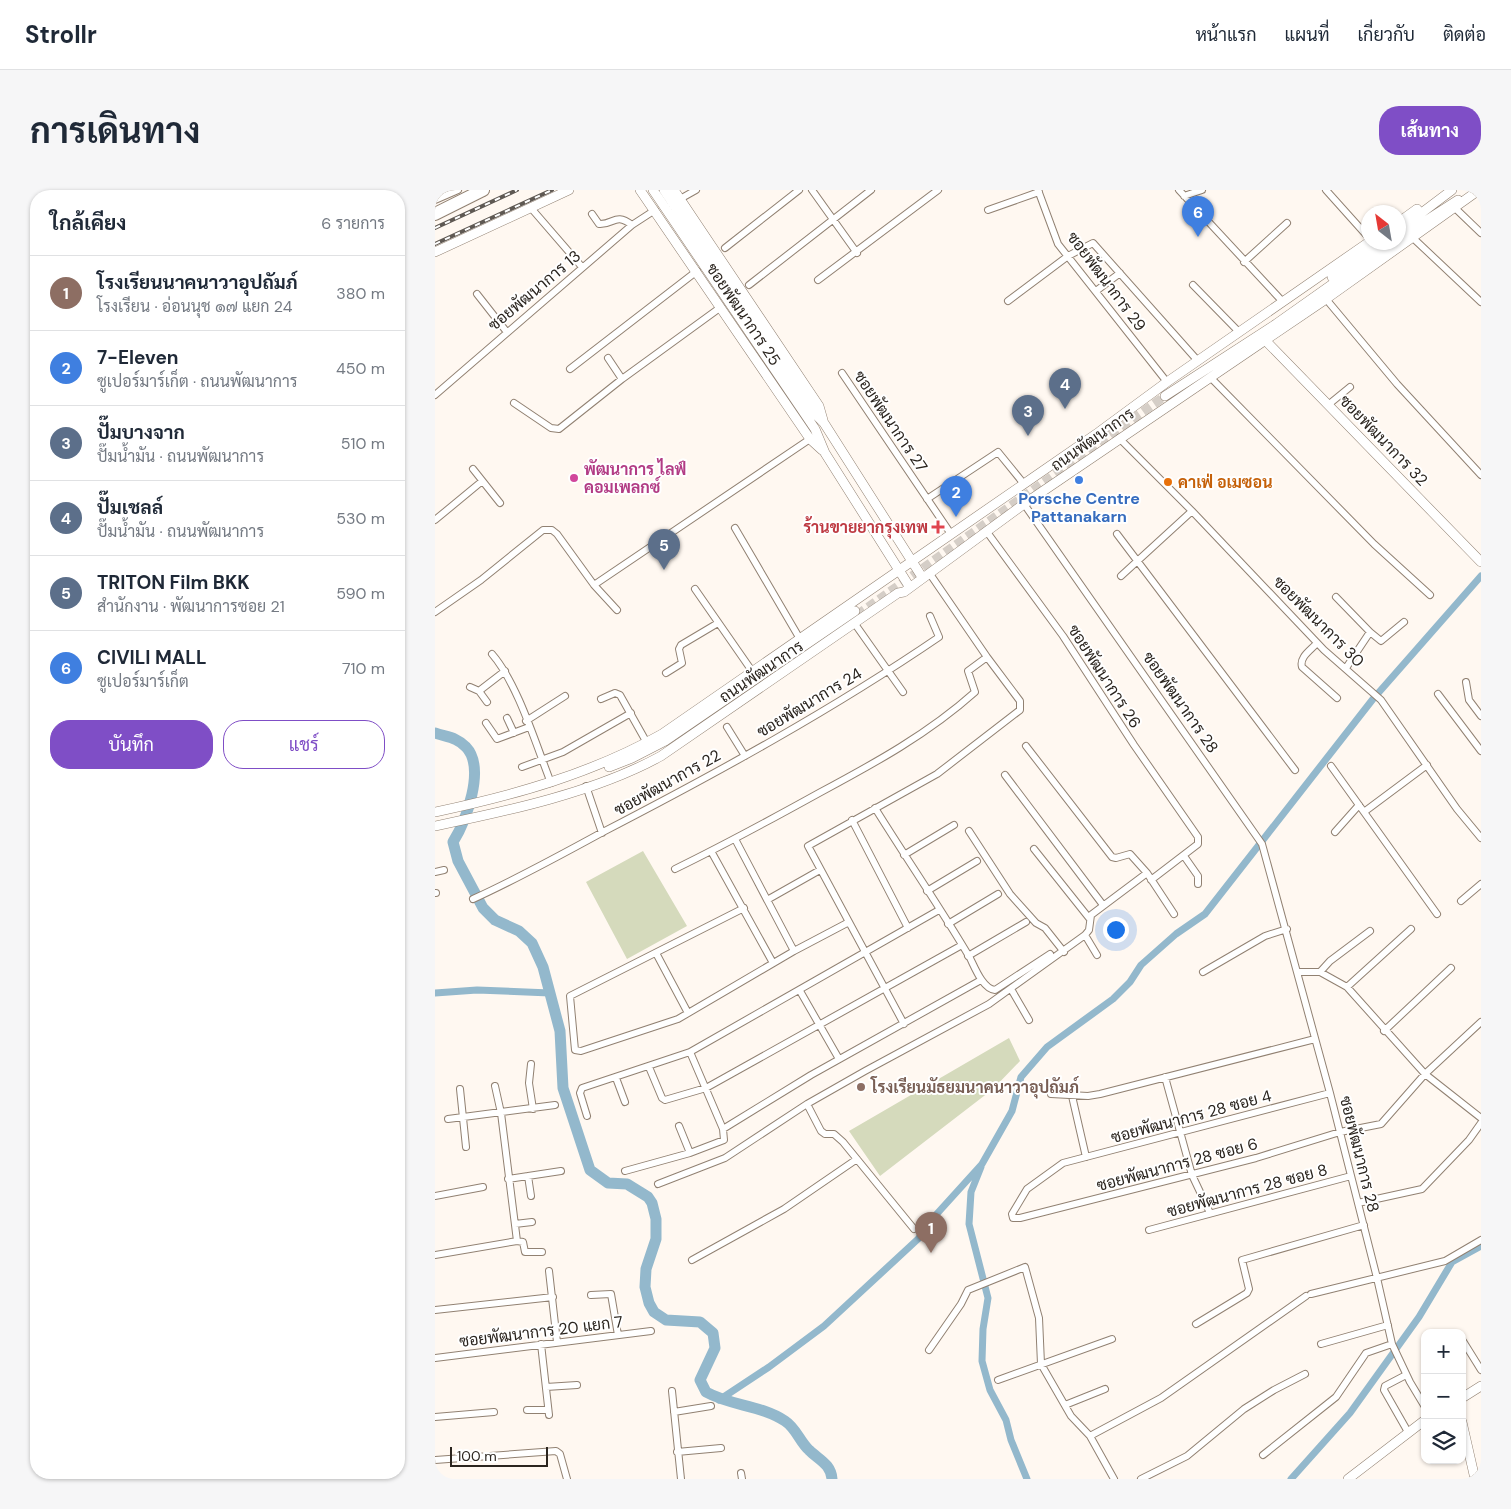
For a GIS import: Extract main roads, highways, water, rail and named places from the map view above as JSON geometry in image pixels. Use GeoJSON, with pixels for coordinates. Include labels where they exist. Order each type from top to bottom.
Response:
{"type":"FeatureCollection","features":[{"type":"Feature","properties":{"kind":"highway"},"geometry":{"type":"LineString","coordinates":[[435,206],[478,190]]}},
{"type":"Feature","properties":{"kind":"highway"},"geometry":{"type":"LineString","coordinates":[[435,214],[483,190]]}},
{"type":"Feature","properties":{"kind":"main road"},"geometry":{"type":"LineString","coordinates":[[435,252],[569,190]]}},
{"type":"Feature","properties":{"kind":"main road","name":"ซอยพัฒนาการ 25"},"geometry":{"type":"LineString","coordinates":[[641,190],[810,438],[825,453]]}},
{"type":"Feature","properties":{"kind":"main road","name":"ซอยพัฒนาการ 25"},"geometry":{"type":"LineString","coordinates":[[653,190],[815,429],[825,453],[909,586]]}},
{"type":"Feature","properties":{"kind":"main road","name":"ซอยพัฒนาการ 25"},"geometry":{"type":"LineString","coordinates":[[664,190],[813,412],[824,423],[911,561],[926,575]]}},
{"type":"Feature","properties":{"kind":"main road","name":"ซอยพัฒนาการ 25"},"geometry":{"type":"LineString","coordinates":[[674,190],[819,406],[824,423]]}},
{"type":"Feature","properties":{"kind":"main road"},"geometry":{"type":"LineString","coordinates":[[1406,217],[1445,190]]}},
{"type":"Feature","properties":{"kind":"main road"},"geometry":{"type":"LineString","coordinates":[[1406,225],[1452,190]]}},
{"type":"Feature","properties":{"kind":"main road"},"geometry":{"type":"LineString","coordinates":[[1406,233],[1439,210],[1476,190]]}},
{"type":"Feature","properties":{"kind":"main road","name":"ถนนพัฒนาการ"},"geometry":{"type":"LineString","coordinates":[[1165,392],[1210,377],[1413,238],[1479,190]]}},
{"type":"Feature","properties":{"kind":"main road","name":"ถนนพัฒนาการ"},"geometry":{"type":"LineString","coordinates":[[556,782],[647,743],[800,639],[855,615],[898,593],[926,575],[1119,438],[1198,361],[1361,246]]}},
{"type":"Feature","properties":{"kind":"main road","name":"ถนนพัฒนาการ"},"geometry":{"type":"LineString","coordinates":[[435,826],[472,818],[589,785],[636,765],[669,746],[855,615],[899,570],[911,561],[1273,319],[1369,250]]}},
{"type":"Feature","properties":{"kind":"main road","name":"ถนนพัฒนาการ"},"geometry":{"type":"LineString","coordinates":[[1165,392],[1276,324],[1381,250]]}},
{"type":"Feature","properties":{"kind":"main road","name":"ซอยพัฒนาการ 32"},"geometry":{"type":"LineString","coordinates":[[1265,340],[1481,562]]}},
{"type":"Feature","properties":{"kind":"main road"},"geometry":{"type":"LineString","coordinates":[[866,520],[872,520],[880,511]]}},
{"type":"Feature","properties":{"kind":"main road"},"geometry":{"type":"LineString","coordinates":[[898,593],[926,575]]}},
{"type":"Feature","properties":{"kind":"main road","name":"ถนนพัฒนาการ"},"geometry":{"type":"LineString","coordinates":[[435,812],[556,782],[619,763],[665,741],[855,615]]}},
{"type":"Feature","properties":{"kind":"main road"},"geometry":{"type":"LineString","coordinates":[[1466,1395],[1481,1386]]}},
{"type":"Feature","properties":{"kind":"main road"},"geometry":{"type":"LineString","coordinates":[[1348,1479],[1421,1423]]}},
{"type":"Feature","properties":{"kind":"main road"},"geometry":{"type":"LineString","coordinates":[[1466,1440],[1475,1479]]}},
{"type":"Feature","properties":{"kind":"waterway"},"geometry":{"type":"LineString","coordinates":[[719,1400],[769,1367],[824,1326],[918,1239],[934,1217],[982,1164],[1012,1111],[1021,1077],[1047,1047],[1113,999],[1130,982],[1141,965],[1176,934],[1205,914],[1373,699],[1481,576]]}},
{"type":"Feature","properties":{"kind":"waterway"},"geometry":{"type":"LineString","coordinates":[[435,733],[459,741],[472,756],[474,768],[472,794],[463,821],[453,842],[458,861],[483,908],[495,920],[519,931],[532,943],[543,967],[560,1031],[563,1088],[590,1170],[608,1183],[627,1184],[648,1197],[652,1203],[656,1219],[656,1239],[646,1269],[645,1287],[649,1303],[654,1312],[666,1320],[700,1322],[713,1333],[715,1348],[700,1380],[706,1392],[716,1397],[766,1412],[785,1421],[792,1427],[806,1447],[827,1466],[832,1479]]}},
{"type":"Feature","properties":{"kind":"waterway"},"geometry":{"type":"LineString","coordinates":[[435,993],[477,990],[550,993]]}},
{"type":"Feature","properties":{"kind":"waterway"},"geometry":{"type":"LineString","coordinates":[[981,1167],[971,1192],[969,1224],[988,1298],[983,1329],[982,1361],[990,1390],[1006,1420],[1011,1440],[1027,1479]]}},
{"type":"Feature","properties":{"kind":"waterway"},"geometry":{"type":"LineString","coordinates":[[1291,1479],[1350,1413],[1419,1317],[1452,1262],[1481,1246]]}},
{"type":"Feature","properties":{"kind":"tunnel"},"geometry":{"type":"LineString","coordinates":[[857,615],[1165,396]]}},
{"type":"Feature","properties":{"kind":"railway"},"geometry":{"type":"LineString","coordinates":[[435,228],[517,190]]}},
{"type":"Feature","properties":{"kind":"railway"},"geometry":{"type":"LineString","coordinates":[[435,244],[552,190]]}},
{"type":"Feature","properties":{"kind":"place","name":"CIVILI MALL"},"geometry":{"type":"Point","coordinates":[1198,237]}},
{"type":"Feature","properties":{"kind":"place","name":"ปั๊มเชลล์"},"geometry":{"type":"Point","coordinates":[1065,409]}},
{"type":"Feature","properties":{"kind":"place","name":"ปั๊มบางจาก"},"geometry":{"type":"Point","coordinates":[1028,436]}},
{"type":"Feature","properties":{"kind":"place","name":"พัฒนาการ ไลฟ์ คอมเพลกซ์"},"geometry":{"type":"Point","coordinates":[574,478]}},
{"type":"Feature","properties":{"kind":"place","name":"Porsche Centre Pattanakarn"},"geometry":{"type":"Point","coordinates":[1079,480]}},
{"type":"Feature","properties":{"kind":"place","name":"คาเฟ่ อเมซอน"},"geometry":{"type":"Point","coordinates":[1168,482]}},
{"type":"Feature","properties":{"kind":"place","name":"7-Eleven"},"geometry":{"type":"Point","coordinates":[956,517]}},
{"type":"Feature","properties":{"kind":"place","name":"ร้านขายยากรุงเทพ"},"geometry":{"type":"Point","coordinates":[938,527]}},
{"type":"Feature","properties":{"kind":"place","name":"TRITON Film BKK"},"geometry":{"type":"Point","coordinates":[664,570]}},
{"type":"Feature","properties":{"kind":"place","name":"โรงเรียนมัธยมนาคนาวาอุปถัมภ์"},"geometry":{"type":"Point","coordinates":[861,1087]}},
{"type":"Feature","properties":{"kind":"place","name":"โรงเรียนนาคนาวาอุปถัมภ์"},"geometry":{"type":"Point","coordinates":[931,1253]}}]}
